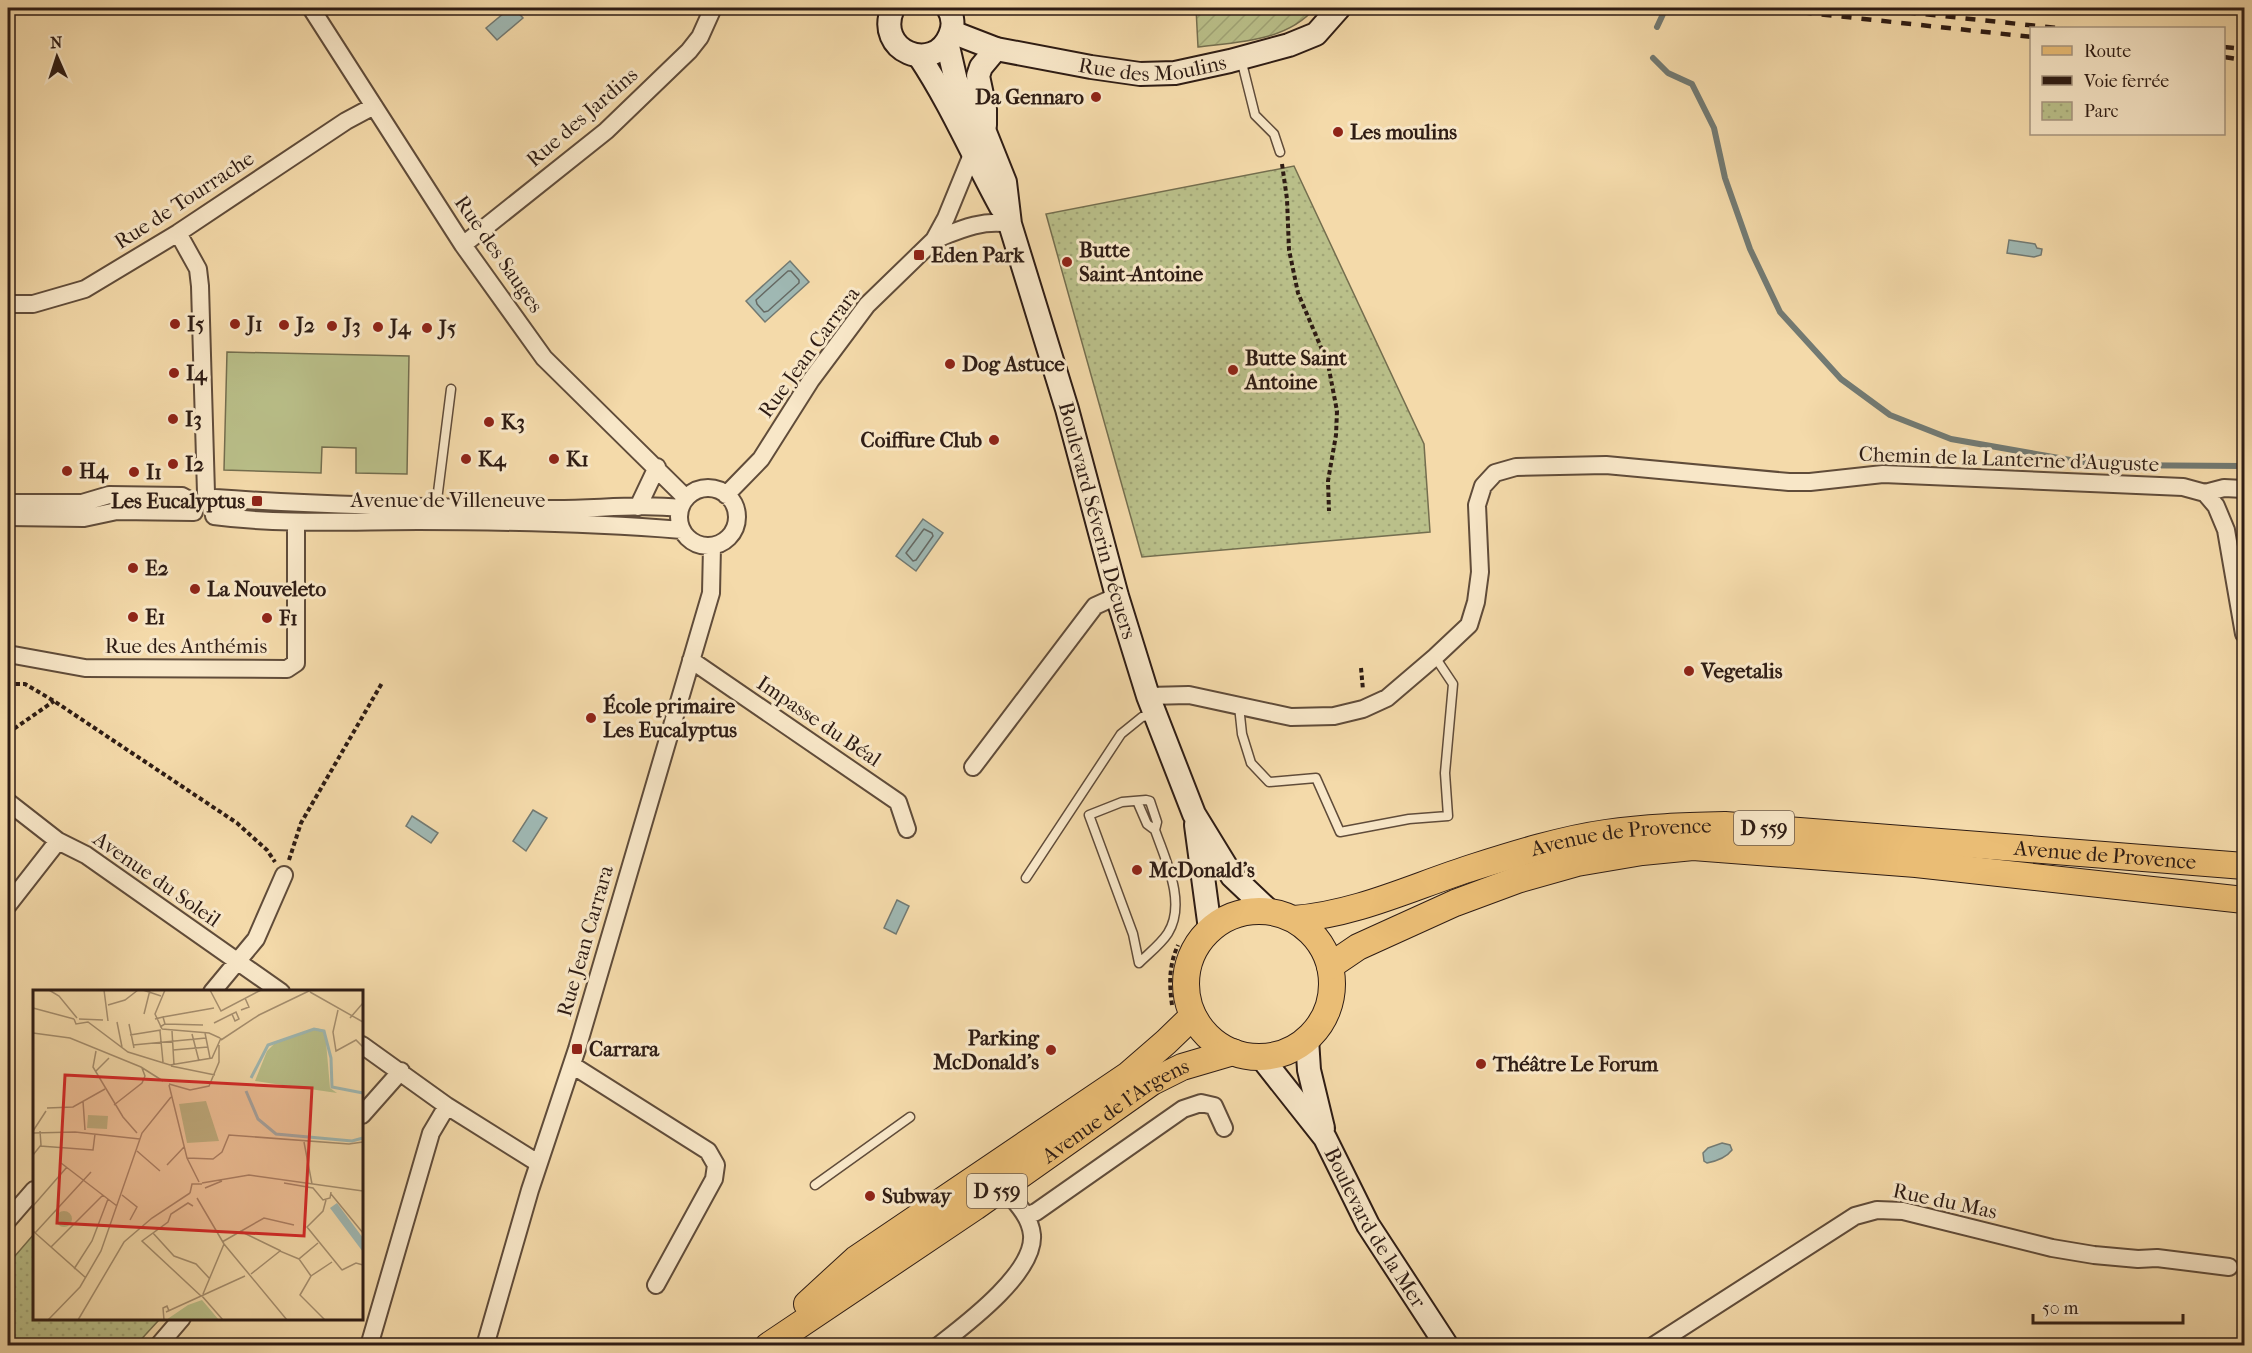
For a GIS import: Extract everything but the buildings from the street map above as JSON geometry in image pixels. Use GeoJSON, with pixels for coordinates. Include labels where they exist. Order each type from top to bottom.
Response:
{"type":"FeatureCollection","features":[{"type":"Feature","properties":{"kind":"main road","name":"Avenue de Provence"},"geometry":{"type":"LineString","coordinates":[[1294,919],[1341,913],[1539,848],[1605,833],[1674,826],[1725,825],[2244,866]]}},
{"type":"Feature","properties":{"kind":"main road","name":"Avenue de Provence"},"geometry":{"type":"LineString","coordinates":[[1330,966],[1358,947],[1455,903],[1517,880],[1577,863],[1642,852],[1693,847],[1916,864],[2244,900]]}},
{"type":"Feature","properties":{"kind":"main road"},"geometry":{"type":"LineString","coordinates":[[1248,911],[1269,911],[1294,919],[1317,939],[1323,947],[1330,966],[1332,990],[1326,1013],[1318,1027],[1307,1039],[1293,1048],[1261,1057],[1233,1052],[1209,1038],[1193,1016],[1186,998],[1185,979],[1189,960],[1197,943],[1210,929],[1227,917],[1248,911]]}},
{"type":"Feature","properties":{"kind":"main road","name":"Avenue de l'Argens"},"geometry":{"type":"LineString","coordinates":[[995,1177],[1128,1075],[1193,1016]]}},
{"type":"Feature","properties":{"kind":"main road","name":"Avenue de l'Argens"},"geometry":{"type":"LineString","coordinates":[[767,1346],[822,1289],[855,1259],[1152,1082],[1182,1067],[1233,1052]]}},
{"type":"Feature","properties":{"kind":"street","name":"Rue des Sauges"},"geometry":{"type":"LineString","coordinates":[[311,8],[463,245],[544,358],[657,467],[683,503]]}},
{"type":"Feature","properties":{"kind":"street","name":"Rue des Jardins"},"geometry":{"type":"LineString","coordinates":[[463,245],[614,123],[689,51],[700,37],[713,8]]}},
{"type":"Feature","properties":{"kind":"street"},"geometry":{"type":"LineString","coordinates":[[889,8],[889,30],[892,40],[909,54],[919,56],[940,50],[949,37]]}},
{"type":"Feature","properties":{"kind":"street","name":"Boulevard Séverin Décuers"},"geometry":{"type":"LineString","coordinates":[[948,8],[953,22],[949,37],[956,81],[985,132],[1005,182],[1010,224]]}},
{"type":"Feature","properties":{"kind":"street","name":"Rue des Moulins"},"geometry":{"type":"LineString","coordinates":[[949,37],[1091,68],[1140,74],[1175,73],[1289,45],[1316,34],[1339,8]]}},
{"type":"Feature","properties":{"kind":"street"},"geometry":{"type":"LineString","coordinates":[[985,132],[985,109],[978,76],[981,67],[996,49]]}},
{"type":"Feature","properties":{"kind":"street","name":"Boulevard Séverin Décuers"},"geometry":{"type":"LineString","coordinates":[[919,56],[939,86],[1010,224],[1067,408],[1117,596],[1152,705],[1194,814],[1232,876],[1269,911]]}},
{"type":"Feature","properties":{"kind":"street","name":"Rue de Tourrache"},"geometry":{"type":"LineString","coordinates":[[8,304],[33,304],[85,289],[178,233],[346,121],[374,106]]}},
{"type":"Feature","properties":{"kind":"street","name":"Rue Jean Carrara"},"geometry":{"type":"LineString","coordinates":[[726,495],[761,459],[811,380],[867,305],[934,240],[946,219],[973,152]]}},
{"type":"Feature","properties":{"kind":"street","name":"Rue Jean Carrara"},"geometry":{"type":"LineString","coordinates":[[934,240],[974,224],[998,222],[1010,224]]}},
{"type":"Feature","properties":{"kind":"street"},"geometry":{"type":"LineString","coordinates":[[178,233],[198,269],[200,286],[202,501]]}},
{"type":"Feature","properties":{"kind":"street","name":"Chemin de la Lanterne d'Auguste"},"geometry":{"type":"LineString","coordinates":[[1152,705],[1189,695],[1291,717],[1334,716],[1364,709],[1387,698],[1468,625],[1476,602],[1480,572],[1477,505],[1483,486],[1495,473],[1516,467],[1606,465],[1789,482],[1883,474],[2183,487],[2205,493],[2224,488],[2244,489]]}},
{"type":"Feature","properties":{"kind":"street"},"geometry":{"type":"LineString","coordinates":[[638,507],[657,467]]}},
{"type":"Feature","properties":{"kind":"street"},"geometry":{"type":"LineString","coordinates":[[717,490],[726,495],[733,503],[736,512],[736,523],[732,533],[724,541],[712,546],[700,545],[689,539],[681,530],[679,519],[683,503],[695,491],[717,490]]}},
{"type":"Feature","properties":{"kind":"street"},"geometry":{"type":"LineString","coordinates":[[2205,493],[2216,507],[2226,530],[2244,634]]}},
{"type":"Feature","properties":{"kind":"street","name":"Avenue de Villeneuve"},"geometry":{"type":"LineString","coordinates":[[8,503],[82,503],[109,495],[182,496],[218,507],[214,516],[296,522],[576,523],[681,530]]}},
{"type":"Feature","properties":{"kind":"street","name":"Avenue de Villeneuve"},"geometry":{"type":"LineString","coordinates":[[8,517],[84,518],[202,501],[576,510],[683,503]]}},
{"type":"Feature","properties":{"kind":"street","name":"Rue des Anthémis"},"geometry":{"type":"LineString","coordinates":[[8,654],[85,668],[287,669],[296,663],[296,522]]}},
{"type":"Feature","properties":{"kind":"street","name":"Rue Jean Carrara"},"geometry":{"type":"LineString","coordinates":[[485,1346],[538,1163],[572,1065],[711,593],[712,546]]}},
{"type":"Feature","properties":{"kind":"street"},"geometry":{"type":"LineString","coordinates":[[973,767],[1095,606],[1117,596]]}},
{"type":"Feature","properties":{"kind":"street","name":"Impasse du Béal"},"geometry":{"type":"LineString","coordinates":[[691,660],[898,802],[907,829]]}},
{"type":"Feature","properties":{"kind":"street","name":"Avenue du Soleil"},"geometry":{"type":"LineString","coordinates":[[8,802],[58,841],[86,855],[278,990]]}},
{"type":"Feature","properties":{"kind":"street","name":"Boulevard Séverin Décuers"},"geometry":{"type":"LineString","coordinates":[[1194,814],[1210,929]]}},
{"type":"Feature","properties":{"kind":"street"},"geometry":{"type":"LineString","coordinates":[[8,905],[58,841]]}},
{"type":"Feature","properties":{"kind":"street"},"geometry":{"type":"LineString","coordinates":[[214,990],[256,939],[284,875]]}},
{"type":"Feature","properties":{"kind":"street","name":"Boulevard de la Mer"},"geometry":{"type":"LineString","coordinates":[[1307,1039],[1309,1071],[1325,1138]]}},
{"type":"Feature","properties":{"kind":"street"},"geometry":{"type":"LineString","coordinates":[[363,1046],[447,1106],[538,1163]]}},
{"type":"Feature","properties":{"kind":"street","name":"Boulevard de la Mer"},"geometry":{"type":"LineString","coordinates":[[1261,1057],[1325,1138],[1368,1225],[1448,1346]]}},
{"type":"Feature","properties":{"kind":"street"},"geometry":{"type":"LineString","coordinates":[[572,1065],[708,1151],[716,1165],[714,1179],[656,1285]]}},
{"type":"Feature","properties":{"kind":"street"},"geometry":{"type":"LineString","coordinates":[[363,1114],[401,1071]]}},
{"type":"Feature","properties":{"kind":"street"},"geometry":{"type":"LineString","coordinates":[[1026,1216],[1036,1212],[1183,1109],[1201,1103],[1214,1106],[1224,1128]]}},
{"type":"Feature","properties":{"kind":"street"},"geometry":{"type":"LineString","coordinates":[[369,1346],[431,1133],[447,1106]]}},
{"type":"Feature","properties":{"kind":"street"},"geometry":{"type":"LineString","coordinates":[[938,1346],[1004,1290],[1028,1255],[1032,1236],[1026,1216],[995,1177]]}},
{"type":"Feature","properties":{"kind":"street"},"geometry":{"type":"LineString","coordinates":[[8,1220],[33,1191]]}},
{"type":"Feature","properties":{"kind":"street","name":"Rue du Mas"},"geometry":{"type":"LineString","coordinates":[[1663,1343],[1855,1216],[1877,1210],[1903,1211],[2052,1248],[2094,1256],[2157,1258],[2229,1267]]}},
{"type":"Feature","properties":{"kind":"street"},"geometry":{"type":"LineString","coordinates":[[158,1346],[180,1320]]}},
{"type":"Feature","properties":{"kind":"lane"},"geometry":{"type":"LineString","coordinates":[[1241,58],[1255,115],[1274,134],[1280,152]]}},
{"type":"Feature","properties":{"kind":"lane"},"geometry":{"type":"LineString","coordinates":[[436,508],[451,389]]}},
{"type":"Feature","properties":{"kind":"lane"},"geometry":{"type":"LineString","coordinates":[[1239,706],[1242,734],[1251,763],[1269,782],[1316,778],[1340,832],[1409,819],[1448,816],[1445,773],[1453,684],[1435,657]]}},
{"type":"Feature","properties":{"kind":"lane"},"geometry":{"type":"LineString","coordinates":[[1026,878],[1120,734],[1142,717],[1152,705]]}},
{"type":"Feature","properties":{"kind":"lane"},"geometry":{"type":"LineString","coordinates":[[1150,801],[1157,822],[1155,830],[1175,896],[1175,911],[1168,932],[1139,963],[1133,934],[1089,815],[1122,802],[1150,801]]}},
{"type":"Feature","properties":{"kind":"lane"},"geometry":{"type":"LineString","coordinates":[[815,1185],[910,1117]]}},
{"type":"Feature","properties":{"kind":"path"},"geometry":{"type":"LineString","coordinates":[[1280,152],[1287,199],[1290,250],[1298,293],[1328,364],[1337,411],[1336,435],[1328,481],[1329,510]]}},
{"type":"Feature","properties":{"kind":"path"},"geometry":{"type":"LineString","coordinates":[[284,875],[302,823],[382,683]]}},
{"type":"Feature","properties":{"kind":"path"},"geometry":{"type":"LineString","coordinates":[[8,684],[25,684],[54,701],[237,823],[267,850],[284,875]]}},
{"type":"Feature","properties":{"kind":"path"},"geometry":{"type":"LineString","coordinates":[[8,733],[54,701]]}},
{"type":"Feature","properties":{"kind":"green space"},"geometry":{"type":"Polygon","coordinates":[[[1196,8],[1315,8],[1304,19],[1276,34],[1246,41],[1198,47],[1196,8]]]}},
{"type":"Feature","properties":{"kind":"green space"},"geometry":{"type":"Polygon","coordinates":[[[1294,166],[1424,444],[1430,532],[1142,557],[1046,214],[1294,166]]]}},
{"type":"Feature","properties":{"kind":"green space"},"geometry":{"type":"Polygon","coordinates":[[[227,352],[409,356],[407,474],[356,473],[356,448],[322,447],[321,473],[224,470],[227,352]]]}},
{"type":"Feature","properties":{"kind":"green space"},"geometry":{"type":"Polygon","coordinates":[[[33,1235],[33,1320],[158,1321],[136,1345],[8,1345],[8,1264],[33,1235]]]}},
{"type":"Feature","properties":{"kind":"water"},"geometry":{"type":"Polygon","coordinates":[[[510,8],[514,8],[523,18],[497,40],[486,28],[510,8]]]}},
{"type":"Feature","properties":{"kind":"water"},"geometry":{"type":"Polygon","coordinates":[[[2009,240],[2035,244],[2037,248],[2042,249],[2041,255],[2034,257],[2007,253],[2009,240]]]}},
{"type":"Feature","properties":{"kind":"water"},"geometry":{"type":"Polygon","coordinates":[[[790,261],[809,282],[765,322],[746,301],[790,261]]]}},
{"type":"Feature","properties":{"kind":"water"},"geometry":{"type":"Polygon","coordinates":[[[923,519],[943,533],[916,571],[896,556],[923,519]]]}},
{"type":"Feature","properties":{"kind":"water"},"geometry":{"type":"Polygon","coordinates":[[[533,810],[547,818],[526,851],[513,841],[533,810]]]}},
{"type":"Feature","properties":{"kind":"water"},"geometry":{"type":"Polygon","coordinates":[[[412,816],[438,833],[431,843],[406,826],[412,816]]]}},
{"type":"Feature","properties":{"kind":"water"},"geometry":{"type":"Polygon","coordinates":[[[897,900],[909,906],[896,934],[884,928],[897,900]]]}},
{"type":"Feature","properties":{"kind":"water"},"geometry":{"type":"Polygon","coordinates":[[[1722,1143],[1730,1145],[1732,1150],[1730,1153],[1714,1161],[1707,1163],[1704,1161],[1703,1153],[1708,1148],[1722,1143]]]}},
{"type":"Feature","properties":{"kind":"waterway"},"geometry":{"type":"LineString","coordinates":[[1657,27],[1664,12]]}},
{"type":"Feature","properties":{"kind":"waterway"},"geometry":{"type":"LineString","coordinates":[[1653,58],[1668,73],[1692,84],[1714,128],[1725,178],[1750,249],[1780,312],[1841,379],[1890,415],[1951,439],[2099,465],[2244,466]]}},
{"type":"Feature","properties":{"kind":"railway"},"geometry":{"type":"LineString","coordinates":[[1762,8],[2030,37]]}},
{"type":"Feature","properties":{"kind":"railway"},"geometry":{"type":"LineString","coordinates":[[1866,8],[2047,27]]}},
{"type":"Feature","properties":{"kind":"railway"},"geometry":{"type":"LineString","coordinates":[[2225,47],[2244,49]]}},
{"type":"Feature","properties":{"kind":"railway"},"geometry":{"type":"LineString","coordinates":[[2225,57],[2244,60]]}},
{"type":"Feature","properties":{"kind":"place","name":"Da Gennaro"},"geometry":{"type":"Point","coordinates":[1096,97]}},
{"type":"Feature","properties":{"kind":"place","name":"Les moulins"},"geometry":{"type":"Point","coordinates":[1338,132]}},
{"type":"Feature","properties":{"kind":"place","name":"Eden Park"},"geometry":{"type":"Point","coordinates":[919,255]}},
{"type":"Feature","properties":{"kind":"place","name":"Butte Saint-Antoine"},"geometry":{"type":"Point","coordinates":[1067,262]}},
{"type":"Feature","properties":{"kind":"place","name":"I5"},"geometry":{"type":"Point","coordinates":[175,324]}},
{"type":"Feature","properties":{"kind":"place","name":"J1"},"geometry":{"type":"Point","coordinates":[235,324]}},
{"type":"Feature","properties":{"kind":"place","name":"J2"},"geometry":{"type":"Point","coordinates":[284,325]}},
{"type":"Feature","properties":{"kind":"place","name":"J3"},"geometry":{"type":"Point","coordinates":[332,326]}},
{"type":"Feature","properties":{"kind":"place","name":"J4"},"geometry":{"type":"Point","coordinates":[378,327]}},
{"type":"Feature","properties":{"kind":"place","name":"J5"},"geometry":{"type":"Point","coordinates":[427,328]}},
{"type":"Feature","properties":{"kind":"place","name":"Dog Astuce"},"geometry":{"type":"Point","coordinates":[950,364]}},
{"type":"Feature","properties":{"kind":"place","name":"Butte Saint Antoine"},"geometry":{"type":"Point","coordinates":[1233,370]}},
{"type":"Feature","properties":{"kind":"place","name":"I4"},"geometry":{"type":"Point","coordinates":[174,373]}},
{"type":"Feature","properties":{"kind":"place","name":"I3"},"geometry":{"type":"Point","coordinates":[173,419]}},
{"type":"Feature","properties":{"kind":"place","name":"K3"},"geometry":{"type":"Point","coordinates":[489,422]}},
{"type":"Feature","properties":{"kind":"place","name":"Coiffure Club"},"geometry":{"type":"Point","coordinates":[994,440]}},
{"type":"Feature","properties":{"kind":"place","name":"K4"},"geometry":{"type":"Point","coordinates":[466,459]}},
{"type":"Feature","properties":{"kind":"place","name":"K1"},"geometry":{"type":"Point","coordinates":[554,459]}},
{"type":"Feature","properties":{"kind":"place","name":"I2"},"geometry":{"type":"Point","coordinates":[173,464]}},
{"type":"Feature","properties":{"kind":"place","name":"H4"},"geometry":{"type":"Point","coordinates":[67,471]}},
{"type":"Feature","properties":{"kind":"place","name":"I1"},"geometry":{"type":"Point","coordinates":[134,472]}},
{"type":"Feature","properties":{"kind":"place","name":"Les Eucalyptus"},"geometry":{"type":"Point","coordinates":[257,501]}},
{"type":"Feature","properties":{"kind":"place","name":"E2"},"geometry":{"type":"Point","coordinates":[133,568]}},
{"type":"Feature","properties":{"kind":"place","name":"La Nouveleto"},"geometry":{"type":"Point","coordinates":[195,589]}},
{"type":"Feature","properties":{"kind":"place","name":"E1"},"geometry":{"type":"Point","coordinates":[133,617]}},
{"type":"Feature","properties":{"kind":"place","name":"F1"},"geometry":{"type":"Point","coordinates":[267,618]}},
{"type":"Feature","properties":{"kind":"place","name":"Vegetalis"},"geometry":{"type":"Point","coordinates":[1689,671]}},
{"type":"Feature","properties":{"kind":"place","name":"École primaire Les Eucalyptus"},"geometry":{"type":"Point","coordinates":[591,718]}},
{"type":"Feature","properties":{"kind":"place","name":"McDonald's"},"geometry":{"type":"Point","coordinates":[1137,870]}},
{"type":"Feature","properties":{"kind":"place","name":"Carrara"},"geometry":{"type":"Point","coordinates":[577,1049]}},
{"type":"Feature","properties":{"kind":"place","name":"Parking McDonald's"},"geometry":{"type":"Point","coordinates":[1051,1050]}},
{"type":"Feature","properties":{"kind":"place","name":"Théâtre Le Forum"},"geometry":{"type":"Point","coordinates":[1481,1064]}},
{"type":"Feature","properties":{"kind":"place","name":"Subway"},"geometry":{"type":"Point","coordinates":[870,1196]}}]}
